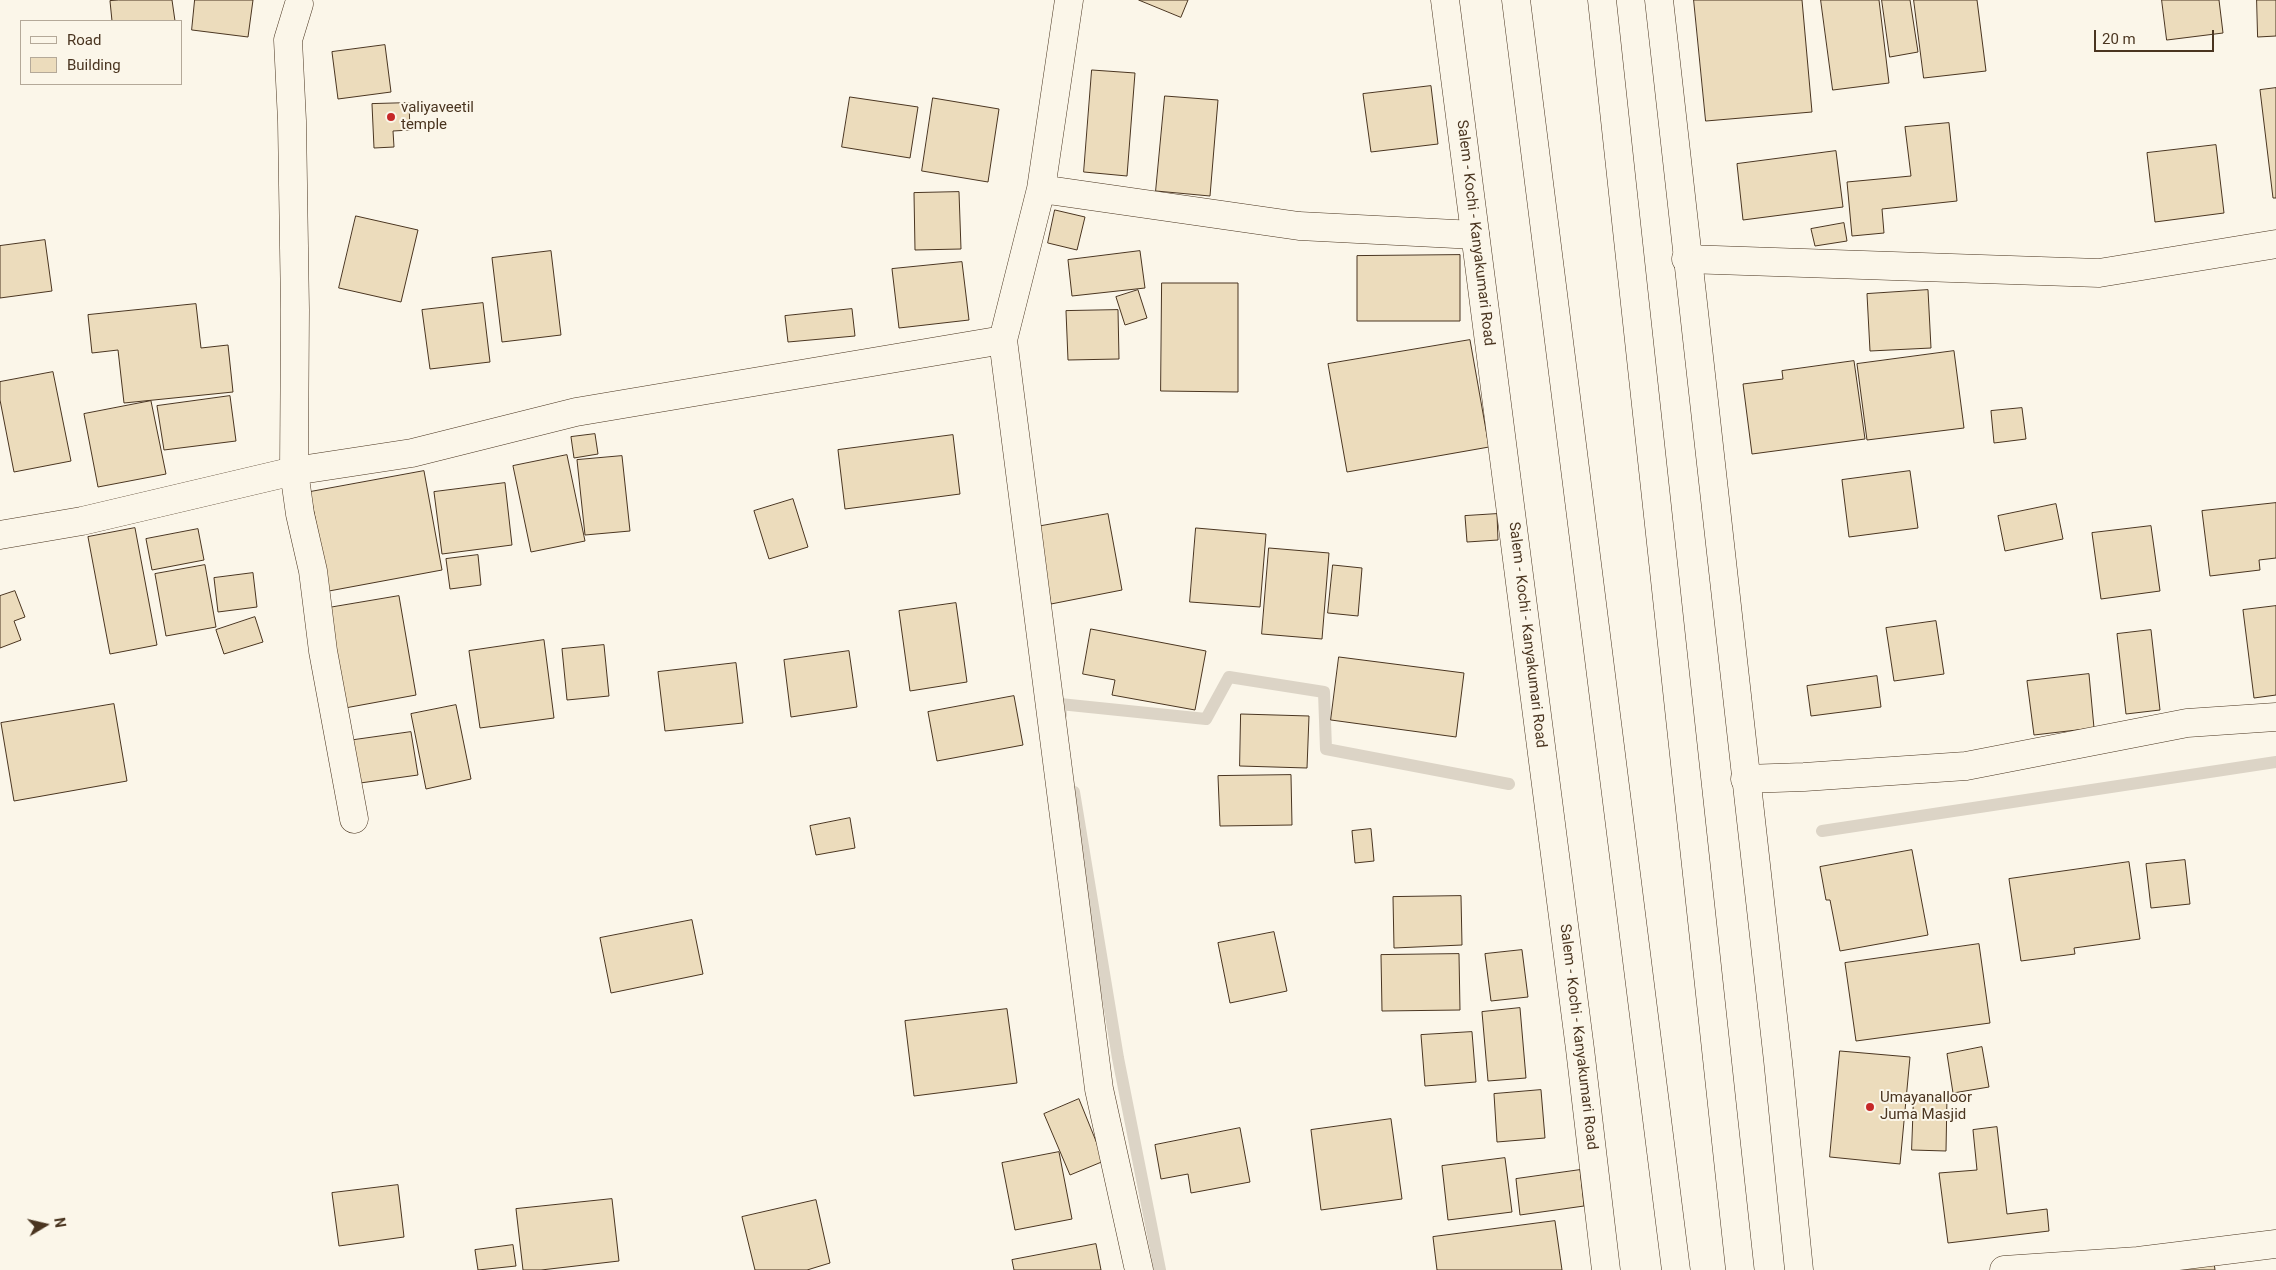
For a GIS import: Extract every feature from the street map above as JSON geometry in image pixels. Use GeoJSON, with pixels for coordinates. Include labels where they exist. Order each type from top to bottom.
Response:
{"type":"FeatureCollection","features":[{"type":"Feature","properties":{"kind":"main road"},"geometry":{"type":"LineString","coordinates":[[1069,0],[1041,188],[1003,340],[1099,1090],[1139,1270]]}},
{"type":"Feature","properties":{"kind":"main road","name":"Salem - Kochi - Kanyakumari Road"},"geometry":{"type":"LineString","coordinates":[[1445,0],[1580,1049],[1606,1270]]}},
{"type":"Feature","properties":{"kind":"main road"},"geometry":{"type":"LineString","coordinates":[[1516,0],[1676,1270]]}},
{"type":"Feature","properties":{"kind":"main road"},"geometry":{"type":"LineString","coordinates":[[1602,0],[1740,1270]]}},
{"type":"Feature","properties":{"kind":"main road"},"geometry":{"type":"LineString","coordinates":[[1658,0],[1778,1061],[1799,1270]]}},
{"type":"Feature","properties":{"kind":"main road"},"geometry":{"type":"LineString","coordinates":[[300,4],[288,40],[292,121],[295,310],[294,471],[300,514],[313,571],[323,651],[354,819]]}},
{"type":"Feature","properties":{"kind":"main road"},"geometry":{"type":"LineString","coordinates":[[1041,188],[1299,226],[1475,235]]}},
{"type":"Feature","properties":{"kind":"main road"},"geometry":{"type":"LineString","coordinates":[[1686,260],[2099,273],[2276,244]]}},
{"type":"Feature","properties":{"kind":"main road"},"geometry":{"type":"LineString","coordinates":[[0,535],[82,521],[294,471],[412,453],[576,412],[1003,340]]}},
{"type":"Feature","properties":{"kind":"main road"},"geometry":{"type":"LineString","coordinates":[[1745,780],[1966,766],[2187,724],[2276,716]]}},
{"type":"Feature","properties":{"kind":"main road"},"geometry":{"type":"LineString","coordinates":[[2004,1270],[2138,1261],[2276,1244]]}},
{"type":"Feature","properties":{"kind":"building"},"geometry":{"type":"Polygon","coordinates":[[[172,0],[175,20],[112,20],[110,1],[172,0]]]}},
{"type":"Feature","properties":{"kind":"building"},"geometry":{"type":"Polygon","coordinates":[[[195,0],[253,0],[248,37],[192,30],[195,0]]]}},
{"type":"Feature","properties":{"kind":"building"},"geometry":{"type":"Polygon","coordinates":[[[1139,0],[1188,0],[1181,17],[1139,0]]]}},
{"type":"Feature","properties":{"kind":"building"},"geometry":{"type":"Polygon","coordinates":[[[1694,0],[1802,0],[1812,112],[1706,121],[1694,0]]]}},
{"type":"Feature","properties":{"kind":"building"},"geometry":{"type":"Polygon","coordinates":[[[1821,0],[1879,0],[1889,83],[1833,90],[1821,0]]]}},
{"type":"Feature","properties":{"kind":"building"},"geometry":{"type":"Polygon","coordinates":[[[1882,0],[1910,0],[1918,52],[1890,57],[1882,0]]]}},
{"type":"Feature","properties":{"kind":"building"},"geometry":{"type":"Polygon","coordinates":[[[1914,0],[1977,0],[1986,71],[1924,78],[1914,0]]]}},
{"type":"Feature","properties":{"kind":"building"},"geometry":{"type":"Polygon","coordinates":[[[2162,0],[2219,0],[2223,33],[2167,40],[2162,0]]]}},
{"type":"Feature","properties":{"kind":"building"},"geometry":{"type":"Polygon","coordinates":[[[2257,0],[2276,0],[2276,36],[2258,37],[2257,0]]]}},
{"type":"Feature","properties":{"kind":"building"},"geometry":{"type":"Polygon","coordinates":[[[385,45],[391,92],[338,99],[332,52],[385,45]]]}},
{"type":"Feature","properties":{"kind":"building"},"geometry":{"type":"Polygon","coordinates":[[[1092,70],[1135,73],[1127,176],[1084,172],[1092,70]]]}},
{"type":"Feature","properties":{"kind":"building"},"geometry":{"type":"Polygon","coordinates":[[[1431,86],[1438,144],[1371,152],[1363,94],[1431,86]]]}},
{"type":"Feature","properties":{"kind":"building"},"geometry":{"type":"Polygon","coordinates":[[[2276,88],[2276,198],[2273,198],[2260,90],[2276,88]]]}},
{"type":"Feature","properties":{"kind":"building"},"geometry":{"type":"Polygon","coordinates":[[[1165,96],[1218,100],[1210,196],[1156,191],[1165,96]]]}},
{"type":"Feature","properties":{"kind":"building"},"geometry":{"type":"Polygon","coordinates":[[[850,97],[918,107],[910,158],[842,147],[850,97]]]}},
{"type":"Feature","properties":{"kind":"building"},"geometry":{"type":"Polygon","coordinates":[[[933,98],[999,109],[988,182],[922,171],[933,98]]]}},
{"type":"Feature","properties":{"kind":"building","name":"valiyaveetil temple"},"geometry":{"type":"Polygon","coordinates":[[[409,103],[410,130],[393,131],[394,147],[374,148],[372,104],[409,103]]]}},
{"type":"Feature","properties":{"kind":"building"},"geometry":{"type":"Polygon","coordinates":[[[1949,123],[1957,201],[1882,209],[1884,233],[1852,236],[1847,182],[1911,176],[1905,127],[1949,123]]]}},
{"type":"Feature","properties":{"kind":"building"},"geometry":{"type":"Polygon","coordinates":[[[2216,145],[2224,213],[2155,222],[2147,153],[2216,145]]]}},
{"type":"Feature","properties":{"kind":"building"},"geometry":{"type":"Polygon","coordinates":[[[1836,151],[1843,207],[1743,220],[1737,164],[1836,151]]]}},
{"type":"Feature","properties":{"kind":"building"},"geometry":{"type":"Polygon","coordinates":[[[959,192],[961,249],[915,250],[914,193],[959,192]]]}},
{"type":"Feature","properties":{"kind":"building"},"geometry":{"type":"Polygon","coordinates":[[[1055,210],[1085,217],[1077,250],[1048,243],[1055,210]]]}},
{"type":"Feature","properties":{"kind":"building"},"geometry":{"type":"Polygon","coordinates":[[[356,216],[418,230],[401,302],[339,288],[356,216]]]}},
{"type":"Feature","properties":{"kind":"building"},"geometry":{"type":"Polygon","coordinates":[[[1844,223],[1847,241],[1815,246],[1811,229],[1844,223]]]}},
{"type":"Feature","properties":{"kind":"building"},"geometry":{"type":"Polygon","coordinates":[[[45,240],[52,291],[0,298],[0,246],[45,240]]]}},
{"type":"Feature","properties":{"kind":"building"},"geometry":{"type":"Polygon","coordinates":[[[551,251],[561,335],[502,342],[492,258],[551,251]]]}},
{"type":"Feature","properties":{"kind":"building"},"geometry":{"type":"Polygon","coordinates":[[[1140,251],[1145,288],[1072,296],[1068,260],[1140,251]]]}},
{"type":"Feature","properties":{"kind":"building"},"geometry":{"type":"Polygon","coordinates":[[[1460,255],[1460,321],[1357,321],[1357,256],[1460,255]]]}},
{"type":"Feature","properties":{"kind":"building"},"geometry":{"type":"Polygon","coordinates":[[[962,262],[969,320],[899,328],[892,269],[962,262]]]}},
{"type":"Feature","properties":{"kind":"building"},"geometry":{"type":"Polygon","coordinates":[[[1162,283],[1238,283],[1238,392],[1161,391],[1162,283]]]}},
{"type":"Feature","properties":{"kind":"building"},"geometry":{"type":"Polygon","coordinates":[[[1138,290],[1147,318],[1125,325],[1116,297],[1138,290]]]}},
{"type":"Feature","properties":{"kind":"building"},"geometry":{"type":"Polygon","coordinates":[[[1928,290],[1931,348],[1870,351],[1867,294],[1928,290]]]}},
{"type":"Feature","properties":{"kind":"building"},"geometry":{"type":"Polygon","coordinates":[[[483,303],[490,362],[430,369],[422,310],[483,303]]]}},
{"type":"Feature","properties":{"kind":"building"},"geometry":{"type":"Polygon","coordinates":[[[196,304],[201,348],[228,345],[233,392],[124,403],[118,350],[92,353],[88,315],[196,304]]]}},
{"type":"Feature","properties":{"kind":"building"},"geometry":{"type":"Polygon","coordinates":[[[852,309],[855,336],[788,342],[785,316],[852,309]]]}},
{"type":"Feature","properties":{"kind":"building"},"geometry":{"type":"Polygon","coordinates":[[[1118,310],[1119,359],[1068,360],[1066,311],[1118,310]]]}},
{"type":"Feature","properties":{"kind":"building"},"geometry":{"type":"Polygon","coordinates":[[[1470,340],[1489,447],[1347,472],[1328,364],[1470,340]]]}},
{"type":"Feature","properties":{"kind":"building"},"geometry":{"type":"Polygon","coordinates":[[[1954,351],[1964,428],[1867,440],[1857,364],[1954,351]]]}},
{"type":"Feature","properties":{"kind":"building"},"geometry":{"type":"Polygon","coordinates":[[[1854,361],[1865,439],[1752,454],[1743,384],[1783,379],[1782,371],[1854,361]]]}},
{"type":"Feature","properties":{"kind":"building"},"geometry":{"type":"Polygon","coordinates":[[[53,372],[71,461],[14,472],[0,400],[0,382],[53,372]]]}},
{"type":"Feature","properties":{"kind":"building"},"geometry":{"type":"Polygon","coordinates":[[[230,396],[236,441],[164,450],[157,406],[230,396]]]}},
{"type":"Feature","properties":{"kind":"building"},"geometry":{"type":"Polygon","coordinates":[[[151,401],[166,474],[98,487],[84,414],[151,401]]]}},
{"type":"Feature","properties":{"kind":"building"},"geometry":{"type":"Polygon","coordinates":[[[2022,408],[2026,439],[1994,443],[1991,411],[2022,408]]]}},
{"type":"Feature","properties":{"kind":"building"},"geometry":{"type":"Polygon","coordinates":[[[595,434],[598,454],[574,458],[571,437],[595,434]]]}},
{"type":"Feature","properties":{"kind":"building"},"geometry":{"type":"Polygon","coordinates":[[[953,435],[960,494],[845,509],[838,450],[953,435]]]}},
{"type":"Feature","properties":{"kind":"building"},"geometry":{"type":"Polygon","coordinates":[[[567,455],[585,541],[531,552],[513,466],[567,455]]]}},
{"type":"Feature","properties":{"kind":"building"},"geometry":{"type":"Polygon","coordinates":[[[622,456],[630,531],[585,535],[577,460],[622,456]]]}},
{"type":"Feature","properties":{"kind":"building"},"geometry":{"type":"Polygon","coordinates":[[[424,471],[442,570],[329,591],[310,492],[424,471]]]}},
{"type":"Feature","properties":{"kind":"building"},"geometry":{"type":"Polygon","coordinates":[[[1910,471],[1918,528],[1849,537],[1842,480],[1910,471]]]}},
{"type":"Feature","properties":{"kind":"building"},"geometry":{"type":"Polygon","coordinates":[[[505,483],[512,545],[442,554],[434,492],[505,483]]]}},
{"type":"Feature","properties":{"kind":"building"},"geometry":{"type":"Polygon","coordinates":[[[793,499],[808,547],[769,559],[754,511],[793,499]]]}},
{"type":"Feature","properties":{"kind":"building"},"geometry":{"type":"Polygon","coordinates":[[[2276,503],[2276,558],[2259,560],[2260,570],[2210,576],[2202,511],[2276,503]]]}},
{"type":"Feature","properties":{"kind":"building"},"geometry":{"type":"Polygon","coordinates":[[[2056,504],[2063,539],[2005,551],[1998,516],[2056,504]]]}},
{"type":"Feature","properties":{"kind":"building"},"geometry":{"type":"Polygon","coordinates":[[[1108,514],[1122,590],[1051,604],[1036,527],[1108,514]]]}},
{"type":"Feature","properties":{"kind":"building"},"geometry":{"type":"Polygon","coordinates":[[[1497,514],[1498,540],[1467,542],[1465,516],[1497,514]]]}},
{"type":"Feature","properties":{"kind":"building"},"geometry":{"type":"Polygon","coordinates":[[[2151,526],[2160,591],[2101,599],[2092,533],[2151,526]]]}},
{"type":"Feature","properties":{"kind":"building"},"geometry":{"type":"Polygon","coordinates":[[[135,528],[157,645],[110,654],[88,537],[135,528]]]}},
{"type":"Feature","properties":{"kind":"building"},"geometry":{"type":"Polygon","coordinates":[[[1196,528],[1266,534],[1260,607],[1190,602],[1196,528]]]}},
{"type":"Feature","properties":{"kind":"building"},"geometry":{"type":"Polygon","coordinates":[[[198,529],[204,560],[152,570],[146,539],[198,529]]]}},
{"type":"Feature","properties":{"kind":"building"},"geometry":{"type":"Polygon","coordinates":[[[1269,548],[1329,553],[1322,639],[1262,634],[1269,548]]]}},
{"type":"Feature","properties":{"kind":"building"},"geometry":{"type":"Polygon","coordinates":[[[478,555],[481,585],[450,589],[446,559],[478,555]]]}},
{"type":"Feature","properties":{"kind":"building"},"geometry":{"type":"Polygon","coordinates":[[[205,565],[216,627],[166,636],[155,574],[205,565]]]}},
{"type":"Feature","properties":{"kind":"building"},"geometry":{"type":"Polygon","coordinates":[[[1333,565],[1362,568],[1358,616],[1328,613],[1333,565]]]}},
{"type":"Feature","properties":{"kind":"building"},"geometry":{"type":"Polygon","coordinates":[[[253,573],[257,607],[218,612],[214,578],[253,573]]]}},
{"type":"Feature","properties":{"kind":"building"},"geometry":{"type":"Polygon","coordinates":[[[15,591],[25,617],[14,621],[21,640],[0,648],[0,596],[15,591]]]}},
{"type":"Feature","properties":{"kind":"building"},"geometry":{"type":"Polygon","coordinates":[[[399,596],[416,695],[345,708],[328,608],[399,596]]]}},
{"type":"Feature","properties":{"kind":"building"},"geometry":{"type":"Polygon","coordinates":[[[956,603],[967,682],[910,691],[899,611],[956,603]]]}},
{"type":"Feature","properties":{"kind":"building"},"geometry":{"type":"Polygon","coordinates":[[[2276,606],[2276,695],[2254,698],[2243,610],[2276,606]]]}},
{"type":"Feature","properties":{"kind":"building"},"geometry":{"type":"Polygon","coordinates":[[[255,617],[263,642],[224,654],[216,630],[255,617]]]}},
{"type":"Feature","properties":{"kind":"building"},"geometry":{"type":"Polygon","coordinates":[[[1936,621],[1944,674],[1894,681],[1886,628],[1936,621]]]}},
{"type":"Feature","properties":{"kind":"building"},"geometry":{"type":"Polygon","coordinates":[[[1091,629],[1206,651],[1195,710],[1112,695],[1115,680],[1083,674],[1091,629]]]}},
{"type":"Feature","properties":{"kind":"building"},"geometry":{"type":"Polygon","coordinates":[[[2151,630],[2160,710],[2126,714],[2117,634],[2151,630]]]}},
{"type":"Feature","properties":{"kind":"building"},"geometry":{"type":"Polygon","coordinates":[[[544,640],[554,718],[480,728],[469,651],[544,640]]]}},
{"type":"Feature","properties":{"kind":"building"},"geometry":{"type":"Polygon","coordinates":[[[604,645],[609,696],[567,700],[562,649],[604,645]]]}},
{"type":"Feature","properties":{"kind":"building"},"geometry":{"type":"Polygon","coordinates":[[[849,651],[857,707],[791,717],[784,660],[849,651]]]}},
{"type":"Feature","properties":{"kind":"building"},"geometry":{"type":"Polygon","coordinates":[[[1339,657],[1464,673],[1456,737],[1331,720],[1339,657]]]}},
{"type":"Feature","properties":{"kind":"building"},"geometry":{"type":"Polygon","coordinates":[[[736,663],[743,723],[665,731],[658,672],[736,663]]]}},
{"type":"Feature","properties":{"kind":"building"},"geometry":{"type":"Polygon","coordinates":[[[2089,674],[2094,728],[2034,735],[2027,681],[2089,674]]]}},
{"type":"Feature","properties":{"kind":"building"},"geometry":{"type":"Polygon","coordinates":[[[1877,676],[1881,707],[1811,716],[1807,686],[1877,676]]]}},
{"type":"Feature","properties":{"kind":"building"},"geometry":{"type":"Polygon","coordinates":[[[1014,696],[1023,745],[937,761],[928,712],[1014,696]]]}},
{"type":"Feature","properties":{"kind":"building"},"geometry":{"type":"Polygon","coordinates":[[[114,704],[127,781],[14,801],[1,723],[114,704]]]}},
{"type":"Feature","properties":{"kind":"building"},"geometry":{"type":"Polygon","coordinates":[[[456,705],[471,779],[426,789],[411,714],[456,705]]]}},
{"type":"Feature","properties":{"kind":"building"},"geometry":{"type":"Polygon","coordinates":[[[1241,714],[1309,716],[1307,768],[1240,766],[1241,714]]]}},
{"type":"Feature","properties":{"kind":"building"},"geometry":{"type":"Polygon","coordinates":[[[411,732],[418,775],[353,784],[347,741],[411,732]]]}},
{"type":"Feature","properties":{"kind":"building"},"geometry":{"type":"Polygon","coordinates":[[[1291,775],[1292,825],[1220,826],[1218,776],[1291,775]]]}},
{"type":"Feature","properties":{"kind":"building"},"geometry":{"type":"Polygon","coordinates":[[[850,818],[855,848],[816,855],[810,826],[850,818]]]}},
{"type":"Feature","properties":{"kind":"building"},"geometry":{"type":"Polygon","coordinates":[[[1371,829],[1374,861],[1355,863],[1352,831],[1371,829]]]}},
{"type":"Feature","properties":{"kind":"building"},"geometry":{"type":"Polygon","coordinates":[[[1912,850],[1928,935],[1840,951],[1830,900],[1826,900],[1820,867],[1912,850]]]}},
{"type":"Feature","properties":{"kind":"building"},"geometry":{"type":"Polygon","coordinates":[[[2185,860],[2190,904],[2151,908],[2146,864],[2185,860]]]}},
{"type":"Feature","properties":{"kind":"building"},"geometry":{"type":"Polygon","coordinates":[[[2129,862],[2140,939],[2074,948],[2075,954],[2021,961],[2009,879],[2129,862]]]}},
{"type":"Feature","properties":{"kind":"building"},"geometry":{"type":"Polygon","coordinates":[[[1461,896],[1462,945],[1394,948],[1393,897],[1461,896]]]}},
{"type":"Feature","properties":{"kind":"building"},"geometry":{"type":"Polygon","coordinates":[[[692,920],[703,974],[611,993],[600,938],[692,920]]]}},
{"type":"Feature","properties":{"kind":"building"},"geometry":{"type":"Polygon","coordinates":[[[1274,932],[1287,991],[1230,1003],[1218,943],[1274,932]]]}},
{"type":"Feature","properties":{"kind":"building"},"geometry":{"type":"Polygon","coordinates":[[[1979,944],[1990,1023],[1856,1041],[1845,963],[1979,944]]]}},
{"type":"Feature","properties":{"kind":"building"},"geometry":{"type":"Polygon","coordinates":[[[1522,950],[1528,997],[1491,1001],[1485,954],[1522,950]]]}},
{"type":"Feature","properties":{"kind":"building"},"geometry":{"type":"Polygon","coordinates":[[[1459,954],[1460,1010],[1382,1011],[1381,955],[1459,954]]]}},
{"type":"Feature","properties":{"kind":"building"},"geometry":{"type":"Polygon","coordinates":[[[1520,1008],[1526,1078],[1488,1081],[1482,1012],[1520,1008]]]}},
{"type":"Feature","properties":{"kind":"building"},"geometry":{"type":"Polygon","coordinates":[[[1007,1009],[1017,1083],[914,1096],[905,1021],[1007,1009]]]}},
{"type":"Feature","properties":{"kind":"building"},"geometry":{"type":"Polygon","coordinates":[[[1472,1032],[1476,1082],[1425,1086],[1421,1035],[1472,1032]]]}},
{"type":"Feature","properties":{"kind":"building"},"geometry":{"type":"Polygon","coordinates":[[[1982,1047],[1989,1087],[1953,1093],[1947,1054],[1982,1047]]]}},
{"type":"Feature","properties":{"kind":"building","name":"Umayanalloor Juma Masjid"},"geometry":{"type":"Polygon","coordinates":[[[1840,1051],[1910,1057],[1900,1164],[1830,1157],[1840,1051]]]}},
{"type":"Feature","properties":{"kind":"building"},"geometry":{"type":"Polygon","coordinates":[[[1541,1090],[1545,1138],[1497,1142],[1494,1094],[1541,1090]]]}},
{"type":"Feature","properties":{"kind":"building"},"geometry":{"type":"Polygon","coordinates":[[[1914,1095],[1947,1096],[1946,1151],[1912,1150],[1914,1095]]]}},
{"type":"Feature","properties":{"kind":"building"},"geometry":{"type":"Polygon","coordinates":[[[1079,1099],[1104,1161],[1070,1175],[1044,1114],[1079,1099]]]}},
{"type":"Feature","properties":{"kind":"building"},"geometry":{"type":"Polygon","coordinates":[[[1391,1119],[1402,1199],[1321,1210],[1311,1130],[1391,1119]]]}},
{"type":"Feature","properties":{"kind":"building"},"geometry":{"type":"Polygon","coordinates":[[[1997,1127],[2007,1214],[2047,1209],[2049,1231],[1948,1243],[1939,1173],[1977,1170],[1973,1130],[1997,1127]]]}},
{"type":"Feature","properties":{"kind":"building"},"geometry":{"type":"Polygon","coordinates":[[[1240,1128],[1250,1182],[1191,1193],[1188,1174],[1161,1179],[1155,1145],[1240,1128]]]}},
{"type":"Feature","properties":{"kind":"building"},"geometry":{"type":"Polygon","coordinates":[[[1059,1152],[1072,1219],[1015,1230],[1002,1163],[1059,1152]]]}},
{"type":"Feature","properties":{"kind":"building"},"geometry":{"type":"Polygon","coordinates":[[[1505,1158],[1512,1212],[1448,1220],[1442,1166],[1505,1158]]]}},
{"type":"Feature","properties":{"kind":"building"},"geometry":{"type":"Polygon","coordinates":[[[1580,1170],[1584,1206],[1520,1215],[1516,1179],[1580,1170]]]}},
{"type":"Feature","properties":{"kind":"building"},"geometry":{"type":"Polygon","coordinates":[[[398,1185],[404,1237],[339,1246],[332,1193],[398,1185]]]}},
{"type":"Feature","properties":{"kind":"building"},"geometry":{"type":"Polygon","coordinates":[[[612,1199],[619,1261],[541,1270],[523,1270],[516,1209],[612,1199]]]}},
{"type":"Feature","properties":{"kind":"building"},"geometry":{"type":"Polygon","coordinates":[[[816,1200],[830,1263],[807,1270],[755,1270],[742,1217],[816,1200]]]}},
{"type":"Feature","properties":{"kind":"building"},"geometry":{"type":"Polygon","coordinates":[[[1555,1221],[1562,1270],[1437,1270],[1433,1237],[1555,1221]]]}},
{"type":"Feature","properties":{"kind":"building"},"geometry":{"type":"Polygon","coordinates":[[[1096,1244],[1101,1270],[1014,1270],[1012,1260],[1096,1244]]]}},
{"type":"Feature","properties":{"kind":"building"},"geometry":{"type":"Polygon","coordinates":[[[513,1245],[516,1266],[478,1270],[475,1250],[513,1245]]]}},
{"type":"Feature","properties":{"kind":"building"},"geometry":{"type":"Polygon","coordinates":[[[2214,1262],[2215,1270],[2163,1270],[2214,1262]]]}},
{"type":"Feature","properties":{"kind":"waterway"},"geometry":{"type":"LineString","coordinates":[[1061,715],[1060,704],[1206,719],[1229,677],[1324,692],[1326,749],[1509,784]]}},
{"type":"Feature","properties":{"kind":"waterway"},"geometry":{"type":"LineString","coordinates":[[1822,831],[2276,762]]}},
{"type":"Feature","properties":{"kind":"waterway"},"geometry":{"type":"LineString","coordinates":[[1074,792],[1118,1058],[1160,1270]]}},
{"type":"Feature","properties":{"kind":"place","name":"valiyaveetil temple"},"geometry":{"type":"Point","coordinates":[391,117]}},
{"type":"Feature","properties":{"kind":"place","name":"Umayanalloor Juma Masjid"},"geometry":{"type":"Point","coordinates":[1870,1107]}}]}
